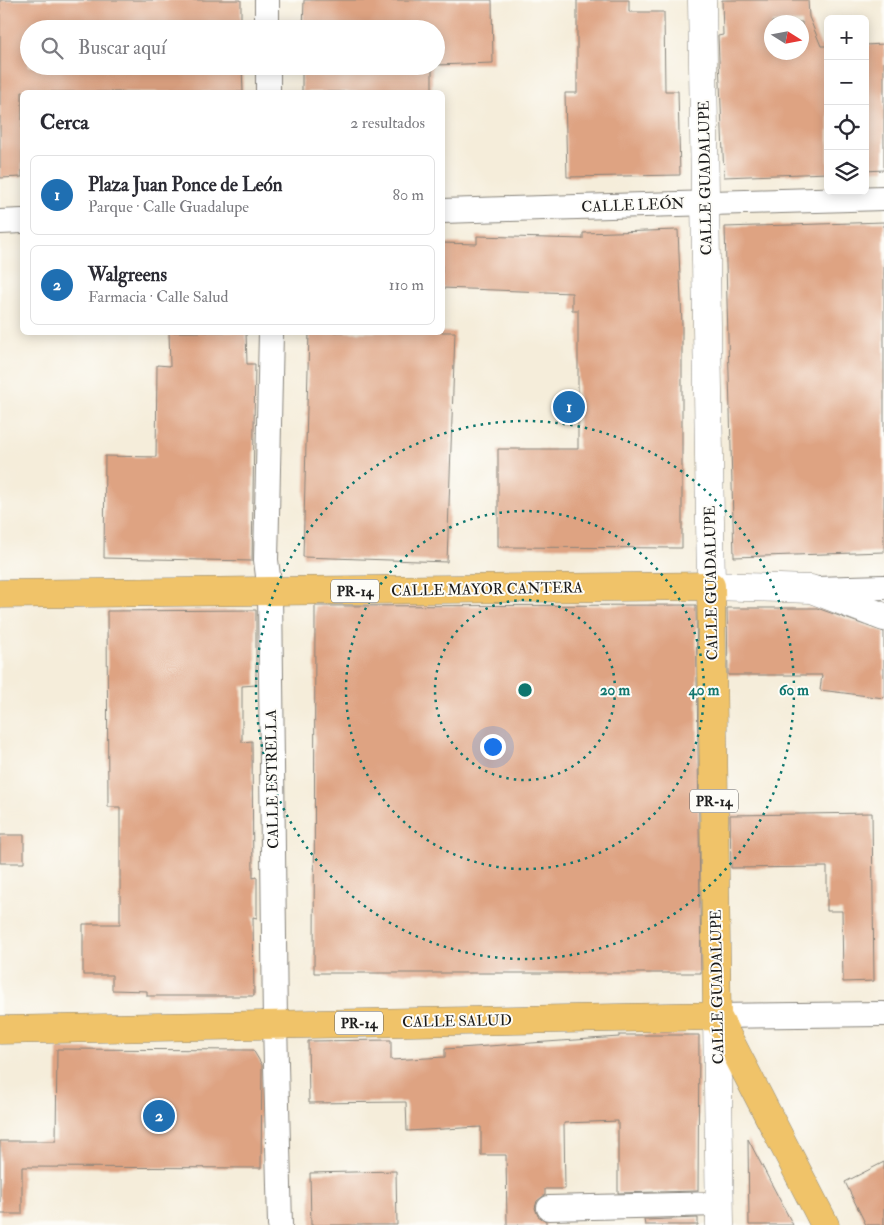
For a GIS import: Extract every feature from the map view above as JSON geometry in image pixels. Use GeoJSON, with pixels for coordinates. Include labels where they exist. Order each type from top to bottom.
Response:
{"type":"FeatureCollection","features":[{"type":"Feature","properties":{"kind":"main road","name":"CALLE MAYOR CANTERA"},"geometry":{"type":"LineString","coordinates":[[0,594],[711,586]]}},
{"type":"Feature","properties":{"kind":"main road","name":"CALLE GUADALUPE"},"geometry":{"type":"LineString","coordinates":[[711,586],[717,1016]]}},
{"type":"Feature","properties":{"kind":"main road","name":"CALLE SALUD"},"geometry":{"type":"LineString","coordinates":[[0,1030],[717,1016]]}},
{"type":"Feature","properties":{"kind":"main road","name":"PR-14"},"geometry":{"type":"LineString","coordinates":[[717,1016],[825,1225]]}},
{"type":"Feature","properties":{"kind":"street"},"geometry":{"type":"LineString","coordinates":[[267,0],[267,20]]}},
{"type":"Feature","properties":{"kind":"street","name":"CALLE GUADALUPE"},"geometry":{"type":"LineString","coordinates":[[702,0],[711,586]]}},
{"type":"Feature","properties":{"kind":"street"},"geometry":{"type":"LineString","coordinates":[[268,75],[268,90]]}},
{"type":"Feature","properties":{"kind":"street","name":"CALLE LEÓN"},"geometry":{"type":"LineString","coordinates":[[445,211],[884,198]]}},
{"type":"Feature","properties":{"kind":"street"},"geometry":{"type":"LineString","coordinates":[[0,222],[20,221]]}},
{"type":"Feature","properties":{"kind":"street","name":"CALLE ESTRELLA"},"geometry":{"type":"LineString","coordinates":[[271,335],[266,560],[270,592],[275,1024],[280,1225]]}},
{"type":"Feature","properties":{"kind":"street","name":"CALLE MAYOR CANTERA"},"geometry":{"type":"LineString","coordinates":[[711,586],[811,589],[884,587]]}},
{"type":"Feature","properties":{"kind":"street"},"geometry":{"type":"LineString","coordinates":[[811,589],[884,617]]}},
{"type":"Feature","properties":{"kind":"street","name":"CALLE SALUD"},"geometry":{"type":"LineString","coordinates":[[717,1016],[884,1014]]}},
{"type":"Feature","properties":{"kind":"street","name":"CALLE GUADALUPE"},"geometry":{"type":"LineString","coordinates":[[717,1016],[720,1214]]}},
{"type":"Feature","properties":{"kind":"street"},"geometry":{"type":"LineString","coordinates":[[549,1208],[720,1214]]}},
{"type":"Feature","properties":{"kind":"building"},"geometry":{"type":"Polygon","coordinates":[[[0,0],[241,0],[241,20],[20,20],[20,75],[242,75],[243,90],[20,90],[20,177],[0,178],[0,0]]]}},
{"type":"Feature","properties":{"kind":"building"},"geometry":{"type":"Polygon","coordinates":[[[304,0],[492,0],[493,63],[445,65],[445,20],[303,20],[304,0]]]}},
{"type":"Feature","properties":{"kind":"building"},"geometry":{"type":"Polygon","coordinates":[[[577,0],[629,0],[629,12],[664,12],[665,91],[678,91],[680,175],[567,177],[565,93],[577,93],[577,0]]]}},
{"type":"Feature","properties":{"kind":"building"},"geometry":{"type":"Polygon","coordinates":[[[722,0],[808,0],[809,15],[764,15],[764,60],[809,60],[809,17],[821,46],[824,46],[824,173],[724,177],[718,36],[723,35],[722,0]]]}},
{"type":"Feature","properties":{"kind":"building"},"geometry":{"type":"Polygon","coordinates":[[[884,44],[884,170],[869,171],[869,45],[884,44]]]}},
{"type":"Feature","properties":{"kind":"building"},"geometry":{"type":"Polygon","coordinates":[[[302,75],[432,75],[432,90],[302,90],[302,75]]]}},
{"type":"Feature","properties":{"kind":"building"},"geometry":{"type":"Polygon","coordinates":[[[884,222],[884,552],[734,557],[725,227],[884,222]]]}},
{"type":"Feature","properties":{"kind":"building"},"geometry":{"type":"Polygon","coordinates":[[[678,230],[682,324],[682,548],[498,547],[498,449],[578,449],[578,310],[572,310],[572,293],[445,288],[445,243],[477,244],[477,236],[583,239],[583,233],[678,230]]]}},
{"type":"Feature","properties":{"kind":"building"},"geometry":{"type":"Polygon","coordinates":[[[445,332],[455,332],[447,562],[303,557],[309,335],[445,335],[445,332]]]}},
{"type":"Feature","properties":{"kind":"building"},"geometry":{"type":"Polygon","coordinates":[[[169,335],[246,335],[247,364],[255,364],[252,561],[104,558],[105,456],[156,457],[157,365],[170,366],[169,335]]]}},
{"type":"Feature","properties":{"kind":"building"},"geometry":{"type":"Polygon","coordinates":[[[696,605],[701,973],[314,973],[315,606],[696,605]]]}},
{"type":"Feature","properties":{"kind":"building"},"geometry":{"type":"Polygon","coordinates":[[[727,608],[817,608],[884,632],[884,698],[820,690],[822,675],[728,675],[727,608]]]}},
{"type":"Feature","properties":{"kind":"building"},"geometry":{"type":"Polygon","coordinates":[[[256,610],[256,685],[242,686],[242,742],[252,741],[253,878],[257,877],[257,918],[253,917],[254,996],[147,996],[147,991],[112,990],[112,975],[83,975],[83,924],[120,924],[120,807],[108,807],[107,611],[256,610]]]}},
{"type":"Feature","properties":{"kind":"building"},"geometry":{"type":"Polygon","coordinates":[[[872,813],[874,981],[843,982],[842,911],[827,911],[827,867],[731,868],[730,815],[872,813]]]}},
{"type":"Feature","properties":{"kind":"building"},"geometry":{"type":"Polygon","coordinates":[[[0,835],[24,835],[24,863],[0,863],[0,835]]]}},
{"type":"Feature","properties":{"kind":"building"},"geometry":{"type":"Polygon","coordinates":[[[619,1035],[699,1035],[698,1191],[618,1193],[618,1121],[564,1123],[565,1189],[545,1189],[545,1195],[537,1201],[535,1208],[538,1216],[546,1221],[546,1225],[507,1225],[506,1155],[481,1155],[481,1127],[407,1131],[406,1102],[309,1103],[308,1041],[391,1040],[391,1060],[445,1057],[445,1049],[619,1037],[619,1035]]]}},
{"type":"Feature","properties":{"kind":"building"},"geometry":{"type":"Polygon","coordinates":[[[57,1049],[253,1050],[262,1065],[261,1168],[22,1167],[22,1214],[0,1214],[0,1141],[56,1141],[57,1049]]]}},
{"type":"Feature","properties":{"kind":"building"},"geometry":{"type":"Polygon","coordinates":[[[748,1139],[793,1225],[749,1225],[748,1139]]]}},
{"type":"Feature","properties":{"kind":"building"},"geometry":{"type":"Polygon","coordinates":[[[884,1162],[884,1225],[866,1225],[845,1182],[884,1162]]]}},
{"type":"Feature","properties":{"kind":"building"},"geometry":{"type":"Polygon","coordinates":[[[396,1171],[397,1225],[311,1225],[310,1173],[396,1171]]]}},
{"type":"Feature","properties":{"kind":"building"},"geometry":{"type":"Polygon","coordinates":[[[698,1218],[698,1225],[645,1225],[644,1220],[698,1218]]]}},
{"type":"Feature","properties":{"kind":"place","name":"Plaza Juan Ponce de León"},"geometry":{"type":"Point","coordinates":[569,407]}},
{"type":"Feature","properties":{"kind":"place","name":"Walgreens"},"geometry":{"type":"Point","coordinates":[159,1116]}}]}
